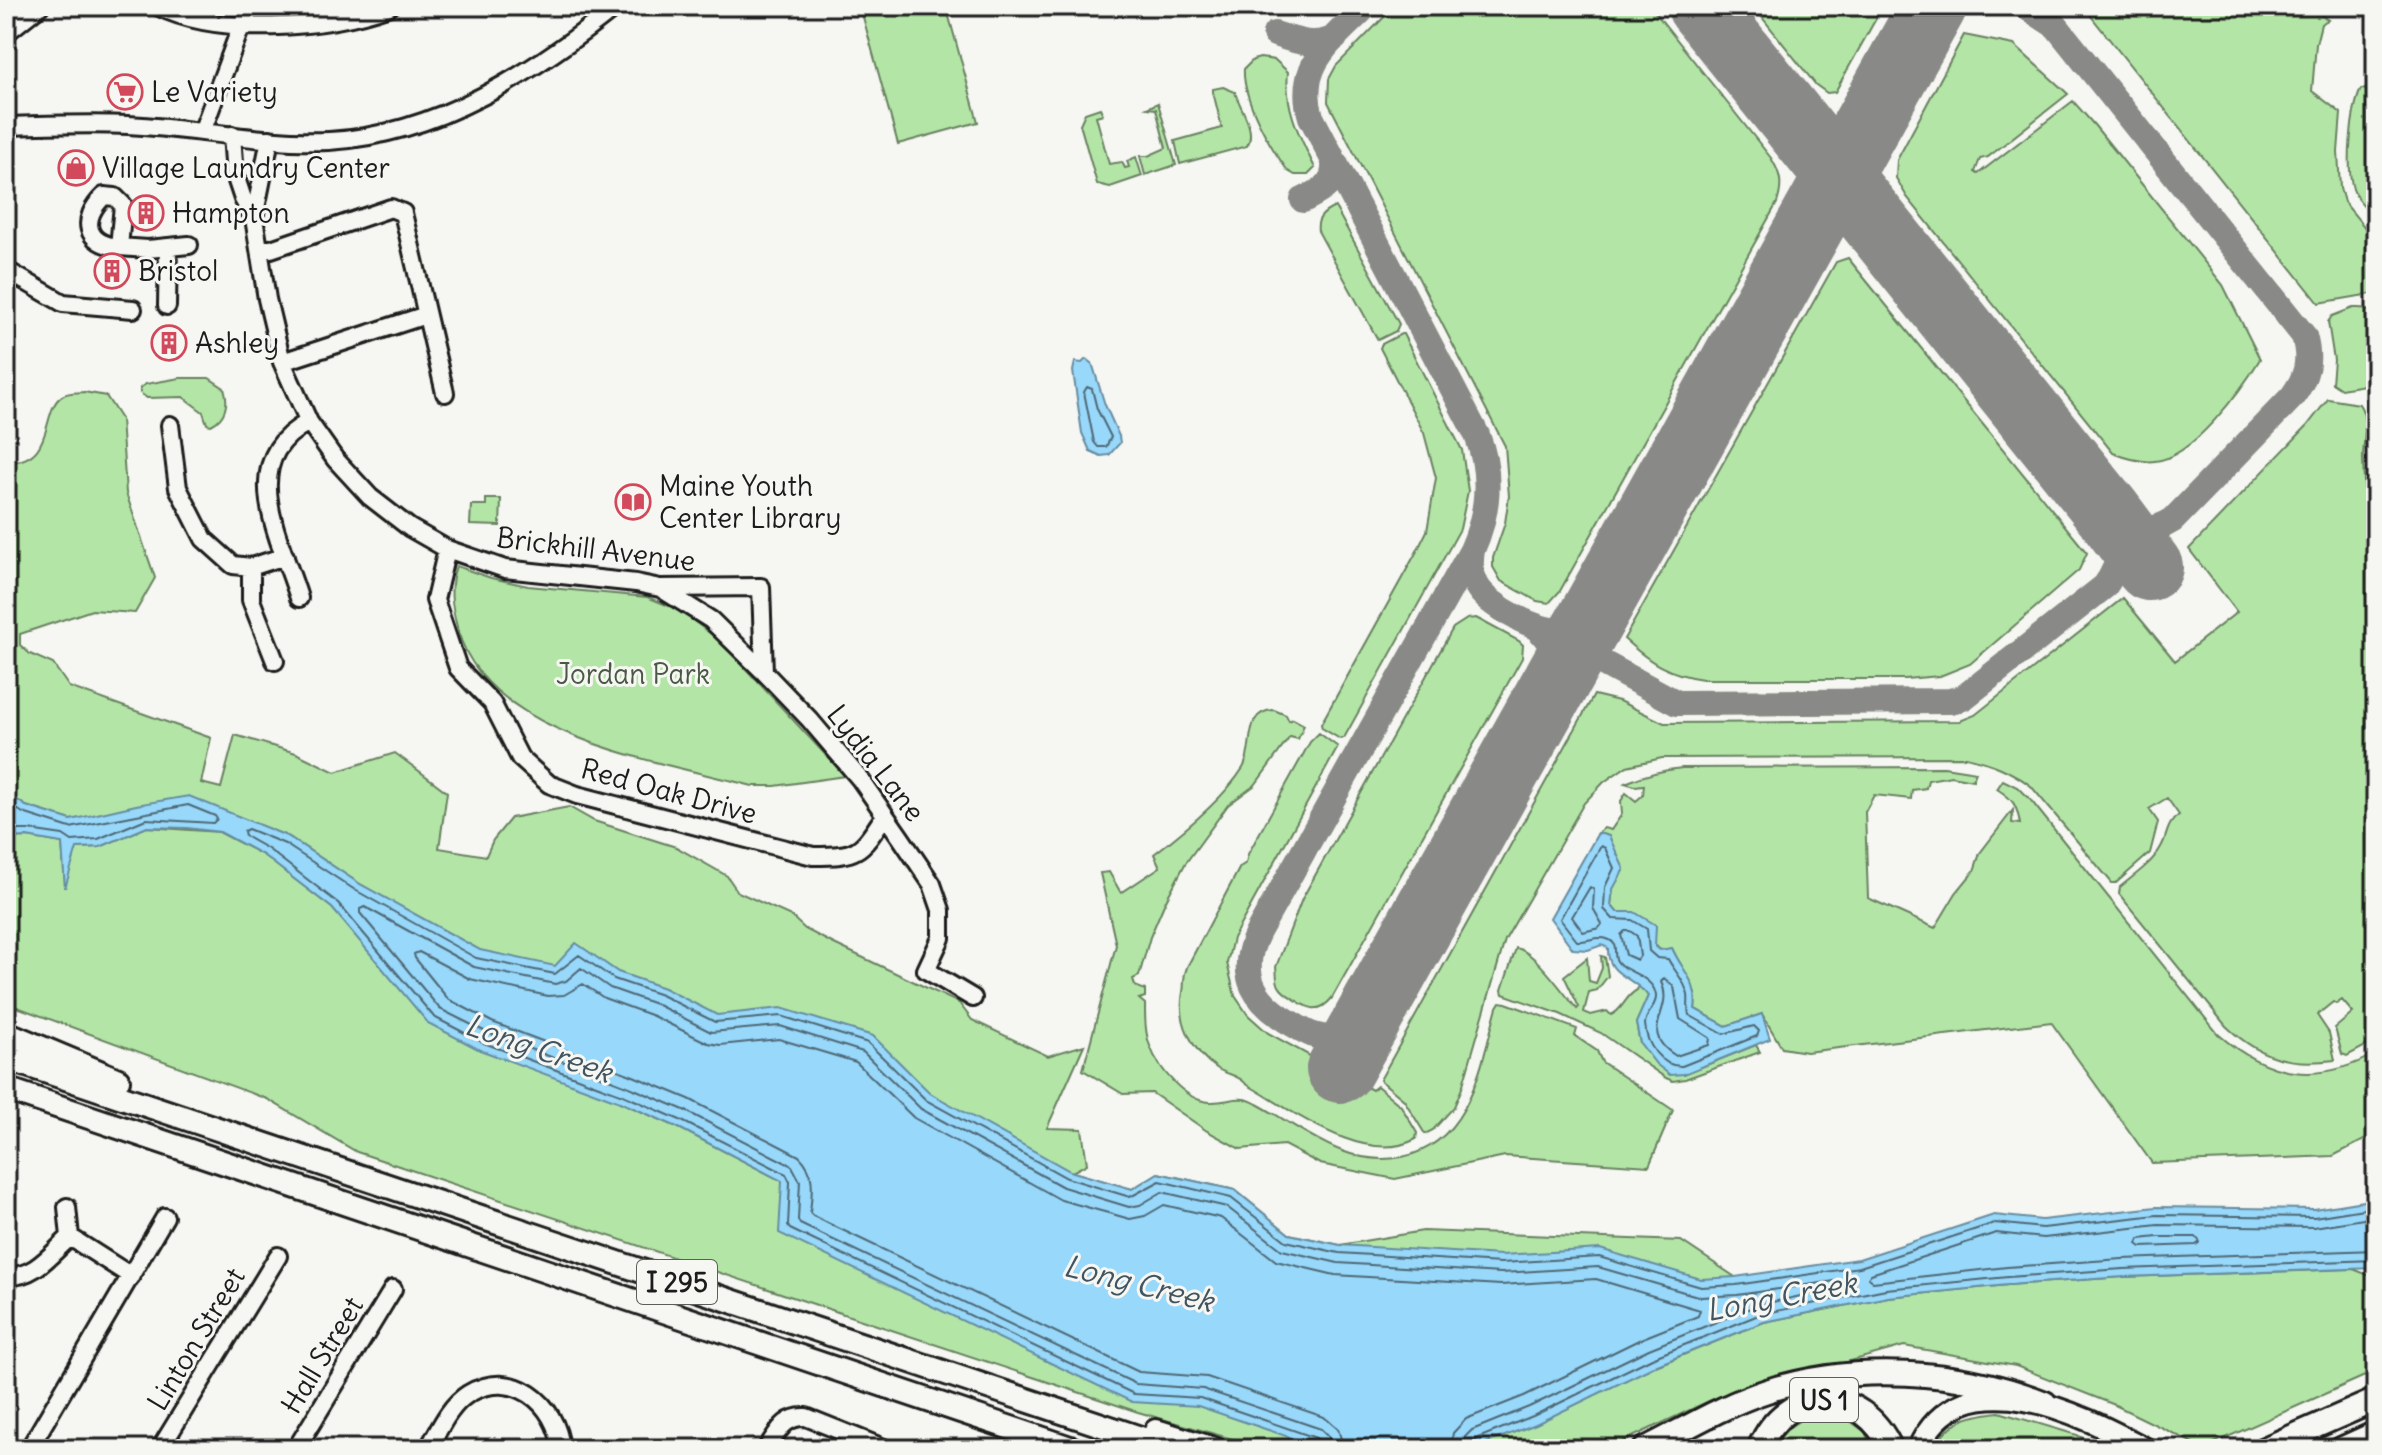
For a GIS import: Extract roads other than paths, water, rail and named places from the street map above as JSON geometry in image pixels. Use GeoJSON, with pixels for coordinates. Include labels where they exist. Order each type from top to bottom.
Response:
{"type":"FeatureCollection","features":[{"type":"Feature","properties":{"kind":"highway"},"geometry":{"type":"LineString","coordinates":[[6,1033],[122,1082],[171,1111]]}},
{"type":"Feature","properties":{"kind":"highway","name":"I 295"},"geometry":{"type":"LineString","coordinates":[[6,1058],[1173,1449]]}},
{"type":"Feature","properties":{"kind":"highway","name":"I 295"},"geometry":{"type":"LineString","coordinates":[[6,1089],[1073,1449]]}},
{"type":"Feature","properties":{"kind":"highway"},"geometry":{"type":"LineString","coordinates":[[6,1104],[358,1208]]}},
{"type":"Feature","properties":{"kind":"highway"},"geometry":{"type":"LineString","coordinates":[[1645,1449],[1746,1398],[1789,1385],[1835,1377],[1902,1374],[1938,1377],[2013,1391],[2045,1403]]}},
{"type":"Feature","properties":{"kind":"highway","name":"US 1"},"geometry":{"type":"LineString","coordinates":[[1759,1449],[1778,1418],[1793,1407],[1820,1400],[1847,1404],[1863,1412],[1883,1434],[1891,1449]]}},
{"type":"Feature","properties":{"kind":"highway"},"geometry":{"type":"LineString","coordinates":[[2264,1449],[2376,1400]]}},
{"type":"Feature","properties":{"kind":"highway"},"geometry":{"type":"LineString","coordinates":[[1069,1413],[1096,1415],[1214,1449]]}},
{"type":"Feature","properties":{"kind":"highway"},"geometry":{"type":"LineString","coordinates":[[998,1424],[1063,1449]]}},
{"type":"Feature","properties":{"kind":"highway"},"geometry":{"type":"LineString","coordinates":[[2341,1449],[2376,1433]]}},
{"type":"Feature","properties":{"kind":"main road"},"geometry":{"type":"LineString","coordinates":[[1918,1449],[1935,1423],[1962,1405],[1998,1398],[2045,1403],[2137,1445]]}},
{"type":"Feature","properties":{"kind":"street"},"geometry":{"type":"LineString","coordinates":[[6,33],[40,6]]}},
{"type":"Feature","properties":{"kind":"street"},"geometry":{"type":"LineString","coordinates":[[157,6],[197,20],[278,25],[330,21],[386,7]]}},
{"type":"Feature","properties":{"kind":"street"},"geometry":{"type":"LineString","coordinates":[[202,132],[242,24],[252,6]]}},
{"type":"Feature","properties":{"kind":"street"},"geometry":{"type":"LineString","coordinates":[[6,126],[128,125],[270,139],[343,139],[426,122],[484,96],[520,76],[617,6]]}},
{"type":"Feature","properties":{"kind":"street","name":"Brickhill Avenue"},"geometry":{"type":"LineString","coordinates":[[232,135],[235,175],[254,218],[267,299],[282,362],[309,422],[335,459],[370,497],[410,528],[447,549],[505,569],[660,588],[761,587],[764,672]]}},
{"type":"Feature","properties":{"kind":"street","name":"Brickhill Avenue"},"geometry":{"type":"LineString","coordinates":[[254,218],[270,139]]}},
{"type":"Feature","properties":{"kind":"street"},"geometry":{"type":"LineString","coordinates":[[260,249],[271,249],[391,208],[403,213],[445,393]]}},
{"type":"Feature","properties":{"kind":"street"},"geometry":{"type":"LineString","coordinates":[[119,247],[138,250],[189,245]]}},
{"type":"Feature","properties":{"kind":"street"},"geometry":{"type":"LineString","coordinates":[[167,306],[168,247]]}},
{"type":"Feature","properties":{"kind":"street"},"geometry":{"type":"LineString","coordinates":[[6,270],[63,303],[133,309]]}},
{"type":"Feature","properties":{"kind":"street"},"geometry":{"type":"LineString","coordinates":[[282,362],[426,315]]}},
{"type":"Feature","properties":{"kind":"street"},"geometry":{"type":"LineString","coordinates":[[299,598],[267,503],[267,479],[279,443],[291,431],[309,422]]}},
{"type":"Feature","properties":{"kind":"street"},"geometry":{"type":"LineString","coordinates":[[170,425],[178,488],[196,526],[213,549],[233,565],[251,567],[285,556]]}},
{"type":"Feature","properties":{"kind":"street","name":"Red Oak Drive"},"geometry":{"type":"LineString","coordinates":[[447,549],[435,600],[458,668],[492,703],[520,758],[549,784],[577,795],[813,856],[852,854],[869,839],[885,815]]}},
{"type":"Feature","properties":{"kind":"street"},"geometry":{"type":"LineString","coordinates":[[251,567],[251,600],[275,661]]}},
{"type":"Feature","properties":{"kind":"street","name":"Lydia Lane"},"geometry":{"type":"LineString","coordinates":[[660,588],[711,620],[764,672],[860,779],[932,884],[941,910],[941,938],[926,970],[973,998]]}},
{"type":"Feature","properties":{"kind":"street"},"geometry":{"type":"LineString","coordinates":[[67,1207],[70,1237]]}},
{"type":"Feature","properties":{"kind":"street"},"geometry":{"type":"LineString","coordinates":[[29,1449],[165,1217]]}},
{"type":"Feature","properties":{"kind":"street"},"geometry":{"type":"LineString","coordinates":[[6,1276],[18,1277],[29,1273],[70,1237]]}},
{"type":"Feature","properties":{"kind":"street"},"geometry":{"type":"LineString","coordinates":[[70,1237],[131,1276]]}},
{"type":"Feature","properties":{"kind":"street","name":"Linton Street"},"geometry":{"type":"LineString","coordinates":[[160,1449],[278,1256]]}},
{"type":"Feature","properties":{"kind":"street","name":"Hall Street"},"geometry":{"type":"LineString","coordinates":[[296,1449],[393,1289]]}},
{"type":"Feature","properties":{"kind":"street"},"geometry":{"type":"LineString","coordinates":[[428,1449],[459,1400],[469,1393],[491,1386],[520,1389],[543,1404],[558,1428],[561,1449]]}},
{"type":"Feature","properties":{"kind":"street"},"geometry":{"type":"LineString","coordinates":[[766,1449],[785,1421],[796,1417],[806,1417],[886,1449]]}},
{"type":"Feature","properties":{"kind":"water"},"geometry":{"type":"Polygon","coordinates":[[[1086,359],[1092,363],[1119,436],[1120,443],[1109,455],[1101,456],[1090,451],[1082,433],[1073,371],[1075,362],[1082,363],[1086,359]]]}},
{"type":"Feature","properties":{"kind":"water","name":"Long Creek"},"geometry":{"type":"Polygon","coordinates":[[[6,792],[26,806],[71,820],[189,796],[289,837],[360,884],[480,950],[555,966],[576,943],[618,972],[664,988],[717,1015],[781,1008],[873,1036],[930,1093],[1070,1171],[1132,1189],[1158,1173],[1235,1190],[1289,1234],[1340,1245],[1501,1255],[1600,1249],[1701,1279],[1859,1259],[1994,1215],[2042,1220],[2156,1207],[2314,1209],[2376,1199],[2376,1268],[2124,1277],[1888,1297],[1764,1322],[1655,1366],[1536,1424],[1471,1449],[1324,1449],[1198,1406],[1132,1402],[779,1233],[782,1181],[677,1127],[620,1102],[480,1050],[428,1023],[332,908],[263,855],[220,832],[147,827],[100,847],[77,848],[65,888],[62,843],[27,837],[6,838],[6,792]]]}},
{"type":"Feature","properties":{"kind":"water"},"geometry":{"type":"Polygon","coordinates":[[[1598,833],[1609,836],[1624,869],[1613,889],[1611,905],[1617,912],[1634,912],[1656,925],[1655,946],[1660,950],[1672,948],[1692,984],[1695,1009],[1726,1026],[1762,1014],[1770,1039],[1684,1074],[1670,1075],[1656,1064],[1640,1043],[1636,1023],[1648,996],[1616,970],[1609,958],[1608,948],[1602,945],[1588,950],[1573,949],[1550,918],[1598,833]]]}},
{"type":"Feature","properties":{"kind":"place","name":"Le Variety"},"geometry":{"type":"Point","coordinates":[125,92]}},
{"type":"Feature","properties":{"kind":"place","name":"Village Laundry Center"},"geometry":{"type":"Point","coordinates":[76,168]}},
{"type":"Feature","properties":{"kind":"place","name":"Hampton"},"geometry":{"type":"Point","coordinates":[146,213]}},
{"type":"Feature","properties":{"kind":"place","name":"Bristol"},"geometry":{"type":"Point","coordinates":[112,271]}},
{"type":"Feature","properties":{"kind":"place","name":"Ashley"},"geometry":{"type":"Point","coordinates":[169,343]}},
{"type":"Feature","properties":{"kind":"place","name":"Maine Youth Center Library"},"geometry":{"type":"Point","coordinates":[633,502]}},
{"type":"Feature","properties":{"kind":"park label","name":"Jordan Park"},"geometry":{"type":"Point","coordinates":[633,674]}}]}
